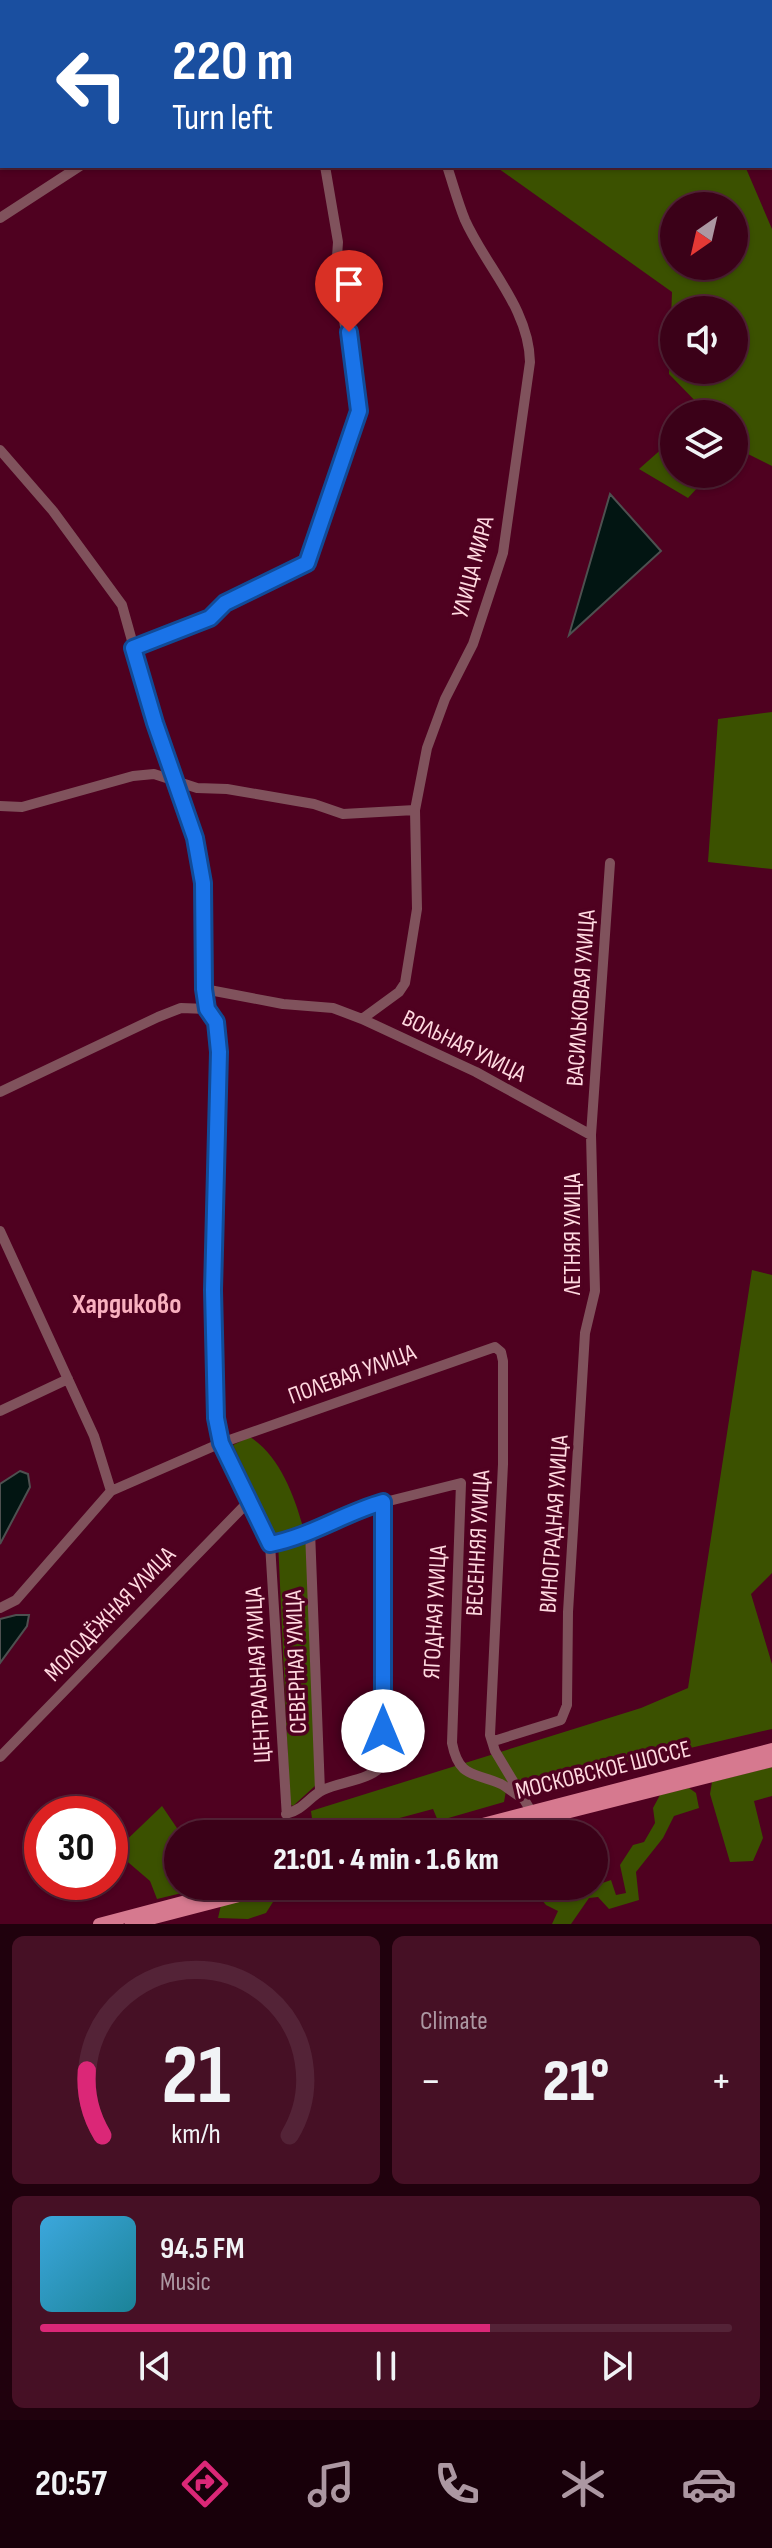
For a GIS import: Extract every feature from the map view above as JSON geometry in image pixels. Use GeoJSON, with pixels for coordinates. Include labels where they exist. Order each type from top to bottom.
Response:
{"type":"FeatureCollection","features":[{"type":"Feature","properties":{"kind":"main road","name":"МОСКОВСКОЕ ШОССЕ"},"geometry":{"type":"LineString","coordinates":[[486,1820],[528,1806],[772,1749]]}},
{"type":"Feature","properties":{"kind":"main road","name":"МОСКОВСКОЕ ШОССЕ"},"geometry":{"type":"LineString","coordinates":[[538,1820],[772,1761]]}},
{"type":"Feature","properties":{"kind":"main road"},"geometry":{"type":"LineString","coordinates":[[99,1924],[190,1900]]}},
{"type":"Feature","properties":{"kind":"main road"},"geometry":{"type":"LineString","coordinates":[[131,1924],[223,1900]]}},
{"type":"Feature","properties":{"kind":"street"},"geometry":{"type":"LineString","coordinates":[[0,218],[77,168]]}},
{"type":"Feature","properties":{"kind":"street"},"geometry":{"type":"LineString","coordinates":[[133,648],[210,618],[225,603],[298,570],[314,550],[359,411],[336,272],[338,242],[325,168]]}},
{"type":"Feature","properties":{"kind":"street","name":"УЛИЦА МИРА"},"geometry":{"type":"LineString","coordinates":[[362,1019],[404,987],[417,909],[415,810],[427,748],[445,699],[473,644],[503,553],[530,362],[530,343],[516,310],[465,220],[448,168]]}},
{"type":"Feature","properties":{"kind":"street","name":"ЦЕНТРАЛЬНАЯ УЛИЦА"},"geometry":{"type":"LineString","coordinates":[[0,450],[112,588],[122,605],[195,838],[203,883],[204,989],[207,1009],[216,1022],[219,1052],[213,1290],[216,1418],[221,1443],[270,1544],[287,1820]]}},
{"type":"Feature","properties":{"kind":"street"},"geometry":{"type":"LineString","coordinates":[[0,806],[22,807],[133,776],[154,774],[197,788],[227,789],[314,804],[343,814],[415,810]]}},
{"type":"Feature","properties":{"kind":"street","name":"ВАСИЛЬКОВАЯ УЛИЦА"},"geometry":{"type":"LineString","coordinates":[[591,1135],[610,863]]}},
{"type":"Feature","properties":{"kind":"street","name":"ВОЛЬНАЯ УЛИЦА"},"geometry":{"type":"LineString","coordinates":[[204,989],[283,1004],[333,1008],[476,1072],[591,1135]]}},
{"type":"Feature","properties":{"kind":"street"},"geometry":{"type":"LineString","coordinates":[[0,1092],[158,1017],[181,1008],[207,1009]]}},
{"type":"Feature","properties":{"kind":"street","name":"ЛЕТНЯЯ УЛИЦА"},"geometry":{"type":"LineString","coordinates":[[585,1333],[595,1291],[591,1135]]}},
{"type":"Feature","properties":{"kind":"street"},"geometry":{"type":"LineString","coordinates":[[0,1231],[94,1436],[111,1491],[16,1600],[0,1608]]}},
{"type":"Feature","properties":{"kind":"street","name":"ВИНОГРАДНАЯ УЛИЦА"},"geometry":{"type":"LineString","coordinates":[[494,1741],[564,1717],[585,1333]]}},
{"type":"Feature","properties":{"kind":"street","name":"ПОЛЕВАЯ УЛИЦА"},"geometry":{"type":"LineString","coordinates":[[111,1491],[221,1443],[395,1385],[433,1366],[497,1348]]}},
{"type":"Feature","properties":{"kind":"street","name":"ВЕСЕННЯЯ УЛИЦА"},"geometry":{"type":"LineString","coordinates":[[497,1348],[503,1361],[504,1426],[490,1735],[495,1751],[528,1806]]}},
{"type":"Feature","properties":{"kind":"street"},"geometry":{"type":"LineString","coordinates":[[0,1411],[68,1379]]}},
{"type":"Feature","properties":{"kind":"street","name":"ЯГОДНАЯ УЛИЦА"},"geometry":{"type":"LineString","coordinates":[[383,1502],[461,1483],[452,1743],[464,1770],[480,1780],[499,1783],[528,1806]]}},
{"type":"Feature","properties":{"kind":"street","name":"МОЛОДЁЖНАЯ УЛИЦА"},"geometry":{"type":"LineString","coordinates":[[0,1757],[250,1500]]}},
{"type":"Feature","properties":{"kind":"street"},"geometry":{"type":"LineString","coordinates":[[270,1544],[295,1539],[383,1502],[383,1764],[371,1774],[321,1791],[302,1809],[286,1814]]}},
{"type":"Feature","properties":{"kind":"street","name":"СЕВЕРНАЯ УЛИЦА"},"geometry":{"type":"LineString","coordinates":[[310,1531],[321,1791]]}},
{"type":"Feature","properties":{"kind":"green space"},"geometry":{"type":"Polygon","coordinates":[[[498,168],[746,168],[772,229],[772,466],[748,454],[748,400],[694,400],[679,384],[748,384],[748,296],[672,296],[672,292],[498,168]]]}},
{"type":"Feature","properties":{"kind":"green space"},"geometry":{"type":"Polygon","coordinates":[[[660,450],[660,481],[639,469],[660,450]]]}},
{"type":"Feature","properties":{"kind":"green space"},"geometry":{"type":"Polygon","coordinates":[[[671,488],[697,488],[688,498],[671,488]]]}},
{"type":"Feature","properties":{"kind":"green space"},"geometry":{"type":"Polygon","coordinates":[[[772,712],[772,869],[708,862],[718,719],[772,712]]]}},
{"type":"Feature","properties":{"kind":"green space"},"geometry":{"type":"Polygon","coordinates":[[[752,1270],[772,1275],[772,1573],[751,1594],[772,1664],[772,1729],[506,1791],[504,1802],[441,1820],[438,1820],[433,1809],[392,1820],[312,1820],[311,1811],[641,1708],[688,1688],[752,1270]]]}},
{"type":"Feature","properties":{"kind":"green space"},"geometry":{"type":"Polygon","coordinates":[[[250,1437],[271,1456],[287,1482],[306,1538],[316,1785],[293,1806],[290,1804],[278,1541],[233,1445],[250,1437]]]}},
{"type":"Feature","properties":{"kind":"green space"},"geometry":{"type":"Polygon","coordinates":[[[772,1767],[772,1796],[754,1801],[763,1838],[753,1861],[730,1862],[710,1794],[712,1782],[772,1767]]]}},
{"type":"Feature","properties":{"kind":"green space"},"geometry":{"type":"Polygon","coordinates":[[[689,1788],[696,1793],[699,1808],[674,1816],[663,1838],[636,1872],[639,1900],[609,1909],[601,1900],[608,1900],[608,1881],[611,1880],[616,1895],[626,1893],[620,1865],[633,1845],[644,1842],[655,1823],[653,1808],[660,1795],[689,1788]]]}},
{"type":"Feature","properties":{"kind":"green space"},"geometry":{"type":"Polygon","coordinates":[[[162,1806],[172,1820],[164,1820],[164,1897],[157,1899],[150,1881],[128,1862],[128,1839],[162,1806]]]}},
{"type":"Feature","properties":{"kind":"green space"},"geometry":{"type":"Polygon","coordinates":[[[240,1900],[274,1900],[266,1913],[248,1919],[218,1918],[221,1905],[240,1900]]]}},
{"type":"Feature","properties":{"kind":"green space"},"geometry":{"type":"Polygon","coordinates":[[[542,1900],[588,1900],[571,1924],[552,1924],[558,1911],[542,1900]]]}},
{"type":"Feature","properties":{"kind":"shaded area"},"geometry":{"type":"Polygon","coordinates":[[[610,494],[661,551],[569,635],[610,494]]]}},
{"type":"Feature","properties":{"kind":"shaded area"},"geometry":{"type":"Polygon","coordinates":[[[20,1471],[28,1474],[30,1487],[0,1544],[0,1484],[20,1471]]]}},
{"type":"Feature","properties":{"kind":"shaded area"},"geometry":{"type":"Polygon","coordinates":[[[29,1615],[27,1626],[0,1663],[0,1619],[29,1615]]]}},
{"type":"Feature","properties":{"kind":"district","name":"Хардиково"},"geometry":{"type":"Point","coordinates":[127,1304]}},
{"type":"Feature","properties":{"kind":"route"},"geometry":{"type":"LineString","coordinates":[[349,332],[360,399],[359,411],[314,550],[307,563],[225,603],[210,618],[133,648],[195,838],[203,883],[204,989],[207,1009],[216,1022],[219,1052],[213,1290],[216,1418],[221,1443],[270,1544],[295,1539],[354,1511],[383,1502],[383,1731]]}}]}
